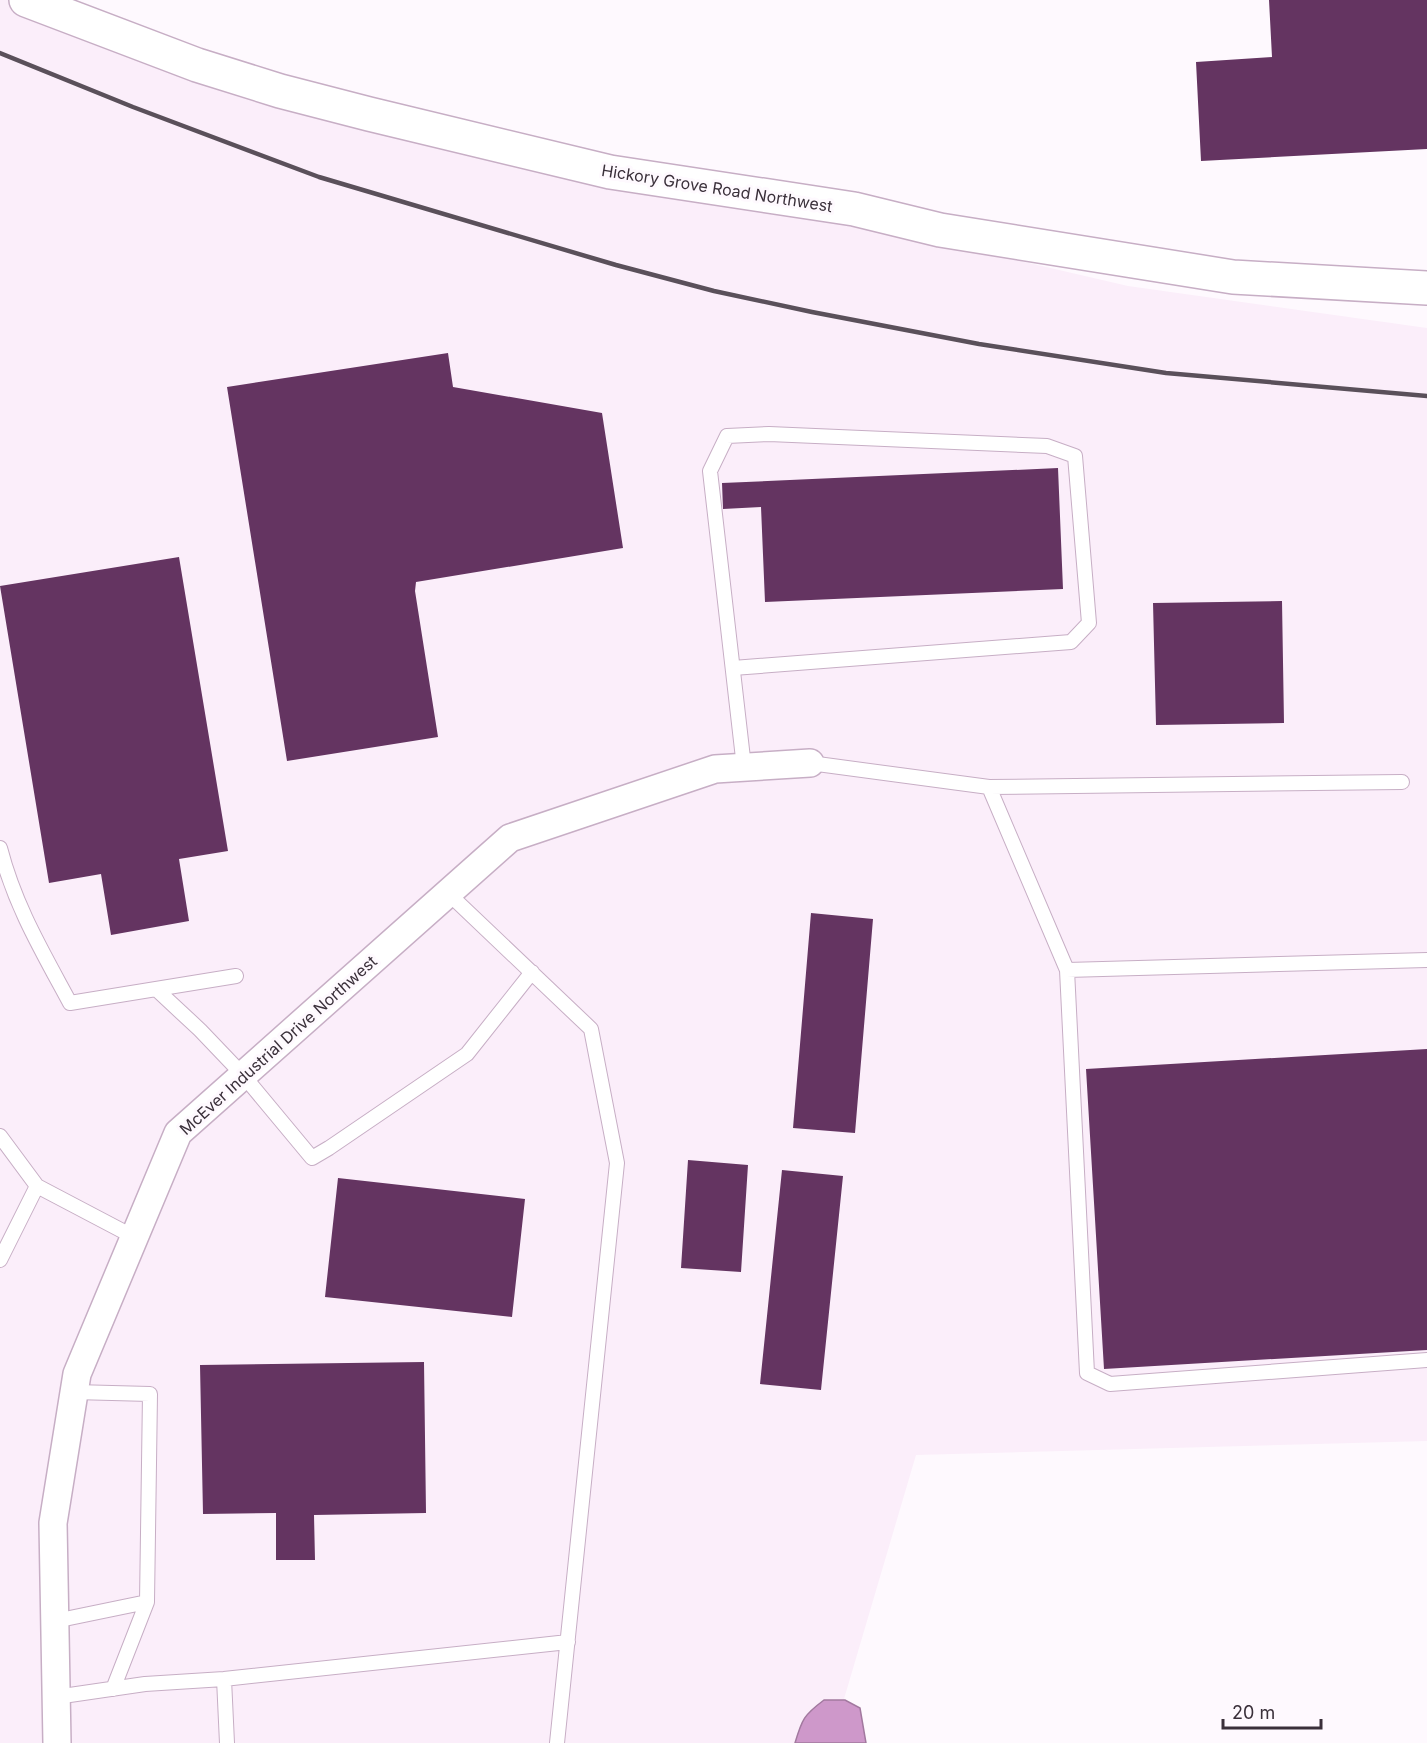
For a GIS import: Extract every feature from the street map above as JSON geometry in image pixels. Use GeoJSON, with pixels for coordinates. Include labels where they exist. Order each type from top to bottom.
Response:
{"type":"FeatureCollection","features":[{"type":"Feature","properties":{"kind":"street","name":"Hickory Grove Road Northwest"},"geometry":{"type":"LineString","coordinates":[[26,0],[196,65],[280,90],[381,117],[610,172],[854,209],[940,230],[1233,277],[1427,288]]}},
{"type":"Feature","properties":{"kind":"street","name":"McEver Industrial Drive Northwest"},"geometry":{"type":"LineString","coordinates":[[57,1743],[53,1523],[77,1374],[178,1132],[510,838],[715,769],[810,763]]}},
{"type":"Feature","properties":{"kind":"lane"},"geometry":{"type":"LineString","coordinates":[[733,668],[1071,642],[1089,623],[1075,456],[1047,446],[769,434],[726,436],[710,471],[744,767]]}},
{"type":"Feature","properties":{"kind":"lane"},"geometry":{"type":"LineString","coordinates":[[810,763],[989,787],[1402,782]]}},
{"type":"Feature","properties":{"kind":"lane"},"geometry":{"type":"LineString","coordinates":[[989,787],[1067,970],[1087,1372],[1110,1384],[1427,1360]]}},
{"type":"Feature","properties":{"kind":"lane"},"geometry":{"type":"LineString","coordinates":[[0,848],[8,878],[29,927],[70,1003],[236,976]]}},
{"type":"Feature","properties":{"kind":"lane"},"geometry":{"type":"LineString","coordinates":[[448,893],[591,1029],[617,1163],[557,1743]]}},
{"type":"Feature","properties":{"kind":"lane"},"geometry":{"type":"LineString","coordinates":[[1067,970],[1427,960]]}},
{"type":"Feature","properties":{"kind":"lane"},"geometry":{"type":"LineString","coordinates":[[156,989],[200,1029],[243,1075],[312,1158],[467,1054],[532,972]]}},
{"type":"Feature","properties":{"kind":"lane"},"geometry":{"type":"LineString","coordinates":[[0,1136],[37,1186],[134,1237]]}},
{"type":"Feature","properties":{"kind":"lane"},"geometry":{"type":"LineString","coordinates":[[0,1260],[37,1186]]}},
{"type":"Feature","properties":{"kind":"lane"},"geometry":{"type":"LineString","coordinates":[[74,1392],[150,1394],[147,1602],[113,1689]]}},
{"type":"Feature","properties":{"kind":"lane"},"geometry":{"type":"LineString","coordinates":[[55,1621],[147,1602]]}},
{"type":"Feature","properties":{"kind":"lane"},"geometry":{"type":"LineString","coordinates":[[56,1697],[145,1684],[224,1679],[568,1642]]}},
{"type":"Feature","properties":{"kind":"lane"},"geometry":{"type":"LineString","coordinates":[[224,1679],[227,1743]]}},
{"type":"Feature","properties":{"kind":"shaded area"},"geometry":{"type":"Polygon","coordinates":[[[0,0],[52,0],[266,81],[757,200],[1128,286],[1427,328],[1427,1441],[916,1455],[831,1743],[0,1743],[0,0]]]}},
{"type":"Feature","properties":{"kind":"shaded area"},"geometry":{"type":"Polygon","coordinates":[[[824,1700],[845,1700],[860,1708],[866,1743],[795,1743],[805,1718],[824,1700]]]}},
{"type":"Feature","properties":{"kind":"building"},"geometry":{"type":"Polygon","coordinates":[[[1269,0],[1427,0],[1427,149],[1201,161],[1196,62],[1272,57],[1269,0]]]}},
{"type":"Feature","properties":{"kind":"building"},"geometry":{"type":"Polygon","coordinates":[[[448,353],[453,387],[602,413],[623,548],[416,582],[415,591],[438,737],[287,761],[227,387],[448,353]]]}},
{"type":"Feature","properties":{"kind":"building"},"geometry":{"type":"Polygon","coordinates":[[[1058,468],[1063,589],[765,602],[761,507],[723,509],[722,483],[1058,468]]]}},
{"type":"Feature","properties":{"kind":"building"},"geometry":{"type":"Polygon","coordinates":[[[179,557],[228,851],[179,859],[189,921],[111,935],[101,874],[49,883],[0,586],[179,557]]]}},
{"type":"Feature","properties":{"kind":"building"},"geometry":{"type":"Polygon","coordinates":[[[1282,601],[1284,723],[1156,725],[1153,603],[1282,601]]]}},
{"type":"Feature","properties":{"kind":"building"},"geometry":{"type":"Polygon","coordinates":[[[811,913],[873,919],[855,1133],[793,1128],[811,913]]]}},
{"type":"Feature","properties":{"kind":"building"},"geometry":{"type":"Polygon","coordinates":[[[1427,1049],[1427,1350],[1104,1369],[1086,1069],[1427,1049]]]}},
{"type":"Feature","properties":{"kind":"building"},"geometry":{"type":"Polygon","coordinates":[[[688,1160],[748,1165],[741,1272],[681,1268],[688,1160]]]}},
{"type":"Feature","properties":{"kind":"building"},"geometry":{"type":"Polygon","coordinates":[[[782,1170],[843,1176],[821,1390],[760,1384],[782,1170]]]}},
{"type":"Feature","properties":{"kind":"building"},"geometry":{"type":"Polygon","coordinates":[[[338,1178],[525,1199],[512,1317],[325,1297],[338,1178]]]}},
{"type":"Feature","properties":{"kind":"building"},"geometry":{"type":"Polygon","coordinates":[[[424,1362],[426,1513],[314,1515],[315,1560],[276,1560],[276,1513],[203,1514],[200,1365],[424,1362]]]}},
{"type":"Feature","properties":{"kind":"railway"},"geometry":{"type":"LineString","coordinates":[[0,53],[133,107],[319,177],[616,265],[714,291],[979,344],[1166,373],[1427,396]]}}]}
